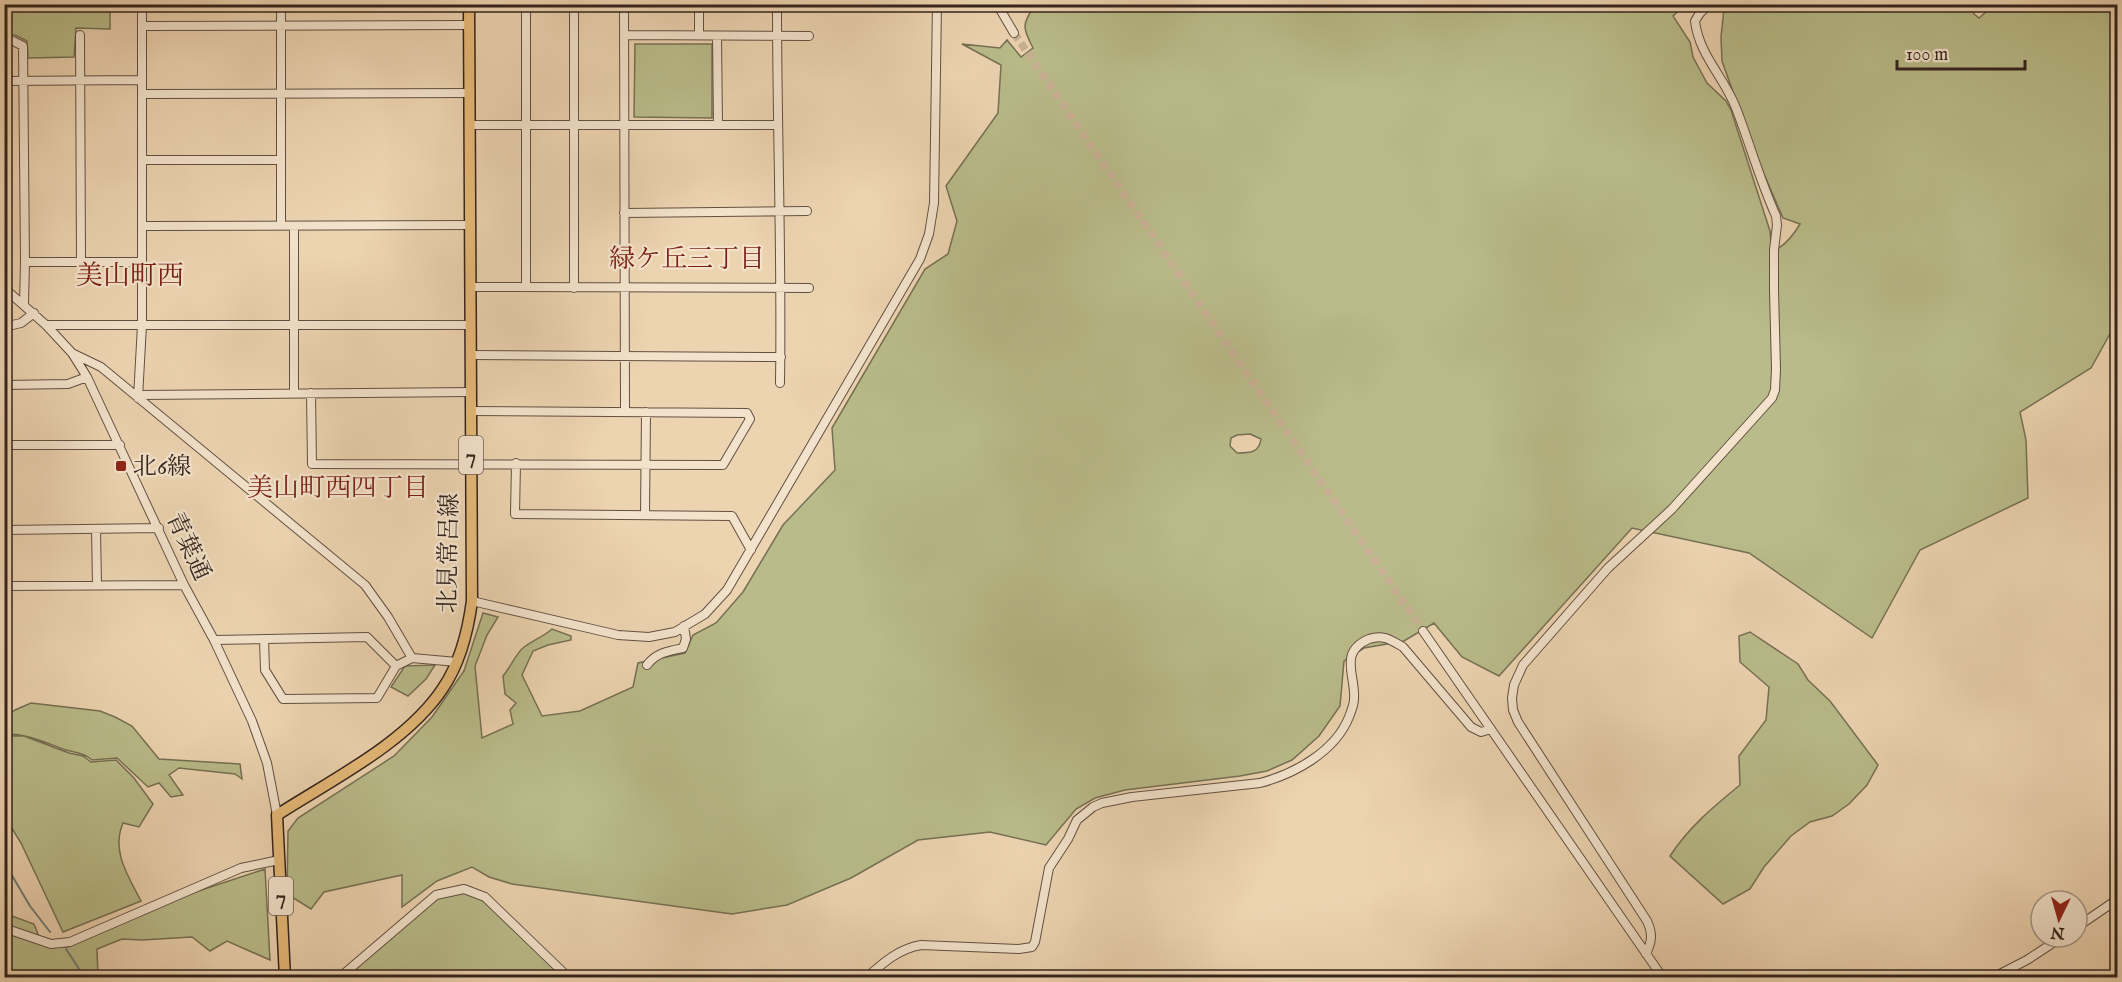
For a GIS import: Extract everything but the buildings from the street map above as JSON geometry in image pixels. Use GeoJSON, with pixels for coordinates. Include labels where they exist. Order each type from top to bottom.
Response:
{"type":"FeatureCollection","features":[{"type":"Feature","properties":{"kind":"main road","name":"北見常呂線"},"geometry":{"type":"LineString","coordinates":[[277,815],[405,731],[432,704],[445,686],[457,662],[465,637],[472,601],[469,4]]}},
{"type":"Feature","properties":{"kind":"main road","name":"7"},"geometry":{"type":"LineString","coordinates":[[277,815],[285,978]]}},
{"type":"Feature","properties":{"kind":"street"},"geometry":{"type":"LineString","coordinates":[[138,396],[142,325],[142,4]]}},
{"type":"Feature","properties":{"kind":"street"},"geometry":{"type":"LineString","coordinates":[[281,4],[281,225]]}},
{"type":"Feature","properties":{"kind":"street"},"geometry":{"type":"LineString","coordinates":[[526,4],[526,287]]}},
{"type":"Feature","properties":{"kind":"street"},"geometry":{"type":"LineString","coordinates":[[574,4],[574,288]]}},
{"type":"Feature","properties":{"kind":"street"},"geometry":{"type":"LineString","coordinates":[[624,4],[625,412]]}},
{"type":"Feature","properties":{"kind":"street"},"geometry":{"type":"LineString","coordinates":[[699,4],[699,35]]}},
{"type":"Feature","properties":{"kind":"street"},"geometry":{"type":"LineString","coordinates":[[777,4],[780,383]]}},
{"type":"Feature","properties":{"kind":"street"},"geometry":{"type":"LineString","coordinates":[[472,601],[618,635],[649,637],[675,632],[705,614],[727,590],[920,259],[929,234],[935,177],[937,4]]}},
{"type":"Feature","properties":{"kind":"street"},"geometry":{"type":"LineString","coordinates":[[997,4],[1014,33]]}},
{"type":"Feature","properties":{"kind":"street"},"geometry":{"type":"LineString","coordinates":[[1646,954],[1651,943],[1652,932],[1647,921],[1518,722],[1513,710],[1512,699],[1514,684],[1523,665],[1608,568],[1672,509],[1773,398],[1776,356],[1774,290],[1776,216],[1736,107],[1699,42],[1695,21],[1710,4]]}},
{"type":"Feature","properties":{"kind":"street"},"geometry":{"type":"LineString","coordinates":[[142,26],[469,25]]}},
{"type":"Feature","properties":{"kind":"street"},"geometry":{"type":"LineString","coordinates":[[81,35],[81,262]]}},
{"type":"Feature","properties":{"kind":"street"},"geometry":{"type":"LineString","coordinates":[[624,35],[808,36]]}},
{"type":"Feature","properties":{"kind":"street"},"geometry":{"type":"LineString","coordinates":[[717,36],[718,125]]}},
{"type":"Feature","properties":{"kind":"street"},"geometry":{"type":"LineString","coordinates":[[13,41],[23,46],[25,81],[24,304]]}},
{"type":"Feature","properties":{"kind":"street"},"geometry":{"type":"LineString","coordinates":[[4,81],[141,80]]}},
{"type":"Feature","properties":{"kind":"street"},"geometry":{"type":"LineString","coordinates":[[142,94],[469,93]]}},
{"type":"Feature","properties":{"kind":"street"},"geometry":{"type":"LineString","coordinates":[[469,125],[777,125]]}},
{"type":"Feature","properties":{"kind":"street"},"geometry":{"type":"LineString","coordinates":[[142,160],[280,160]]}},
{"type":"Feature","properties":{"kind":"street"},"geometry":{"type":"LineString","coordinates":[[624,213],[807,211]]}},
{"type":"Feature","properties":{"kind":"street"},"geometry":{"type":"LineString","coordinates":[[142,226],[470,225]]}},
{"type":"Feature","properties":{"kind":"street"},"geometry":{"type":"LineString","coordinates":[[294,226],[294,393]]}},
{"type":"Feature","properties":{"kind":"street"},"geometry":{"type":"LineString","coordinates":[[25,262],[142,262]]}},
{"type":"Feature","properties":{"kind":"street"},"geometry":{"type":"LineString","coordinates":[[470,287],[808,288]]}},
{"type":"Feature","properties":{"kind":"street","name":"青葉通"},"geometry":{"type":"LineString","coordinates":[[4,288],[46,325],[72,353],[87,377],[184,585],[214,640],[252,721],[267,763],[277,815]]}},
{"type":"Feature","properties":{"kind":"street"},"geometry":{"type":"LineString","coordinates":[[4,327],[21,323],[34,313]]}},
{"type":"Feature","properties":{"kind":"street"},"geometry":{"type":"LineString","coordinates":[[46,325],[470,325]]}},
{"type":"Feature","properties":{"kind":"street"},"geometry":{"type":"LineString","coordinates":[[72,353],[101,368],[138,396],[365,585],[388,617],[412,658]]}},
{"type":"Feature","properties":{"kind":"street"},"geometry":{"type":"LineString","coordinates":[[470,356],[781,357]]}},
{"type":"Feature","properties":{"kind":"street"},"geometry":{"type":"LineString","coordinates":[[4,385],[68,384],[87,377]]}},
{"type":"Feature","properties":{"kind":"street"},"geometry":{"type":"LineString","coordinates":[[138,396],[470,392]]}},
{"type":"Feature","properties":{"kind":"street"},"geometry":{"type":"LineString","coordinates":[[311,393],[312,464],[723,465],[750,419],[747,413],[470,411]]}},
{"type":"Feature","properties":{"kind":"street"},"geometry":{"type":"LineString","coordinates":[[645,515],[646,412]]}},
{"type":"Feature","properties":{"kind":"street"},"geometry":{"type":"LineString","coordinates":[[4,445],[120,445]]}},
{"type":"Feature","properties":{"kind":"street"},"geometry":{"type":"LineString","coordinates":[[516,463],[515,514],[732,516],[751,550]]}},
{"type":"Feature","properties":{"kind":"street"},"geometry":{"type":"LineString","coordinates":[[4,530],[159,528]]}},
{"type":"Feature","properties":{"kind":"street"},"geometry":{"type":"LineString","coordinates":[[96,529],[97,585]]}},
{"type":"Feature","properties":{"kind":"street"},"geometry":{"type":"LineString","coordinates":[[4,586],[184,585]]}},
{"type":"Feature","properties":{"kind":"street"},"geometry":{"type":"LineString","coordinates":[[647,665],[653,658],[664,652],[683,648],[687,639],[684,626]]}},
{"type":"Feature","properties":{"kind":"street"},"geometry":{"type":"LineString","coordinates":[[1423,631],[1663,978]]}},
{"type":"Feature","properties":{"kind":"street"},"geometry":{"type":"LineString","coordinates":[[214,640],[367,637],[396,666]]}},
{"type":"Feature","properties":{"kind":"street"},"geometry":{"type":"LineString","coordinates":[[866,978],[889,958],[912,946],[1018,949],[1032,947],[1035,942],[1049,868],[1077,820],[1102,802],[1132,796],[1260,783],[1277,779],[1301,766],[1336,738],[1349,717],[1354,698],[1350,672],[1353,652],[1361,643],[1371,639],[1388,638],[1403,647],[1471,727],[1481,732],[1491,729]]}},
{"type":"Feature","properties":{"kind":"street"},"geometry":{"type":"LineString","coordinates":[[264,639],[265,670],[283,699],[377,698],[396,666],[412,658],[457,662]]}},
{"type":"Feature","properties":{"kind":"street"},"geometry":{"type":"LineString","coordinates":[[4,928],[51,944],[70,942],[241,868],[279,860]]}},
{"type":"Feature","properties":{"kind":"street"},"geometry":{"type":"LineString","coordinates":[[339,978],[436,895],[464,889],[485,897],[569,978]]}},
{"type":"Feature","properties":{"kind":"street"},"geometry":{"type":"LineString","coordinates":[[2089,919],[2118,899]]}},
{"type":"Feature","properties":{"kind":"street"},"geometry":{"type":"LineString","coordinates":[[1992,978],[2044,949]]}},
{"type":"Feature","properties":{"kind":"green space"},"geometry":{"type":"Polygon","coordinates":[[[2023,4],[2117,5],[2117,328],[2111,332],[2091,368],[2020,412],[2026,440],[2028,498],[1920,550],[1872,638],[1749,553],[1632,528],[1499,676],[1462,657],[1434,623],[1404,641],[1364,648],[1344,661],[1340,706],[1319,736],[1292,760],[1267,771],[1125,790],[1095,798],[1076,809],[1046,845],[990,832],[918,840],[851,878],[787,905],[732,914],[512,884],[489,877],[472,867],[437,881],[402,907],[402,875],[324,892],[311,909],[287,894],[288,831],[298,818],[394,756],[432,717],[464,671],[483,613],[498,617],[487,635],[475,666],[482,738],[513,724],[510,710],[516,703],[505,694],[503,676],[521,650],[552,629],[571,636],[571,640],[533,651],[522,675],[542,716],[580,711],[633,687],[638,663],[685,653],[693,635],[716,623],[743,592],[783,525],[835,470],[832,428],[925,269],[948,254],[957,221],[946,186],[998,113],[1001,65],[962,44],[1000,48],[1007,40],[1021,57],[1033,48],[1025,26],[1035,5],[1698,5],[1682,8],[1673,16],[1690,42],[1693,57],[1707,83],[1726,101],[1731,110],[1770,231],[1772,252],[1788,240],[1800,224],[1783,218],[1754,151],[1722,61],[1721,37],[1724,9],[1727,5],[1969,5],[1979,18],[1994,5],[2015,5],[2018,9],[2023,4]],[[1250,434],[1237,435],[1231,438],[1230,446],[1237,453],[1250,452],[1256,450],[1261,439],[1250,434]]]}},
{"type":"Feature","properties":{"kind":"green space"},"geometry":{"type":"Polygon","coordinates":[[[5,5],[110,5],[110,29],[76,28],[74,57],[28,58],[27,41],[15,35],[5,35],[5,5]]]}},
{"type":"Feature","properties":{"kind":"green space"},"geometry":{"type":"Polygon","coordinates":[[[635,44],[712,44],[712,118],[634,117],[635,44]]]}},
{"type":"Feature","properties":{"kind":"green space"},"geometry":{"type":"Polygon","coordinates":[[[1750,632],[1798,664],[1808,680],[1830,701],[1878,765],[1867,785],[1849,804],[1832,816],[1810,822],[1791,836],[1764,867],[1750,889],[1723,904],[1670,856],[1693,827],[1740,785],[1739,756],[1766,720],[1769,687],[1740,662],[1739,636],[1750,632]]]}},
{"type":"Feature","properties":{"kind":"green space"},"geometry":{"type":"Polygon","coordinates":[[[435,665],[426,679],[408,696],[391,687],[405,666],[435,665]]]}},
{"type":"Feature","properties":{"kind":"green space"},"geometry":{"type":"Polygon","coordinates":[[[31,703],[100,711],[132,726],[159,759],[240,764],[242,779],[235,774],[179,768],[169,775],[183,795],[171,797],[159,783],[148,787],[117,758],[92,760],[37,739],[7,734],[5,718],[15,710],[31,703]]]}},
{"type":"Feature","properties":{"kind":"green space"},"geometry":{"type":"Polygon","coordinates":[[[5,734],[6,736],[24,736],[83,756],[91,762],[116,760],[134,778],[153,804],[139,827],[123,823],[119,843],[123,863],[141,901],[63,932],[21,843],[5,817],[5,734]]]}},
{"type":"Feature","properties":{"kind":"green space"},"geometry":{"type":"Polygon","coordinates":[[[265,869],[270,960],[227,941],[210,951],[192,937],[122,939],[97,949],[98,977],[5,977],[4,913],[34,924],[42,944],[68,947],[171,900],[265,869]]]}},
{"type":"Feature","properties":{"kind":"green space"},"geometry":{"type":"Polygon","coordinates":[[[462,891],[481,899],[564,978],[342,978],[440,895],[462,891]]]}},
{"type":"Feature","properties":{"kind":"waterway"},"geometry":{"type":"LineString","coordinates":[[4,862],[30,906],[50,932]]}},
{"type":"Feature","properties":{"kind":"waterway"},"geometry":{"type":"LineString","coordinates":[[66,949],[85,978]]}},
{"type":"Feature","properties":{"kind":"tunnel"},"geometry":{"type":"LineString","coordinates":[[1014,33],[1423,631]]}},
{"type":"Feature","properties":{"kind":"place","name":"北6線"},"geometry":{"type":"Point","coordinates":[121,466]}},
{"type":"Feature","properties":{"kind":"district","name":"緑ケ丘三丁目"},"geometry":{"type":"Point","coordinates":[687,258]}},
{"type":"Feature","properties":{"kind":"district","name":"美山町西"},"geometry":{"type":"Point","coordinates":[130,275]}},
{"type":"Feature","properties":{"kind":"district","name":"美山町西四丁目"},"geometry":{"type":"Point","coordinates":[338,487]}}]}
